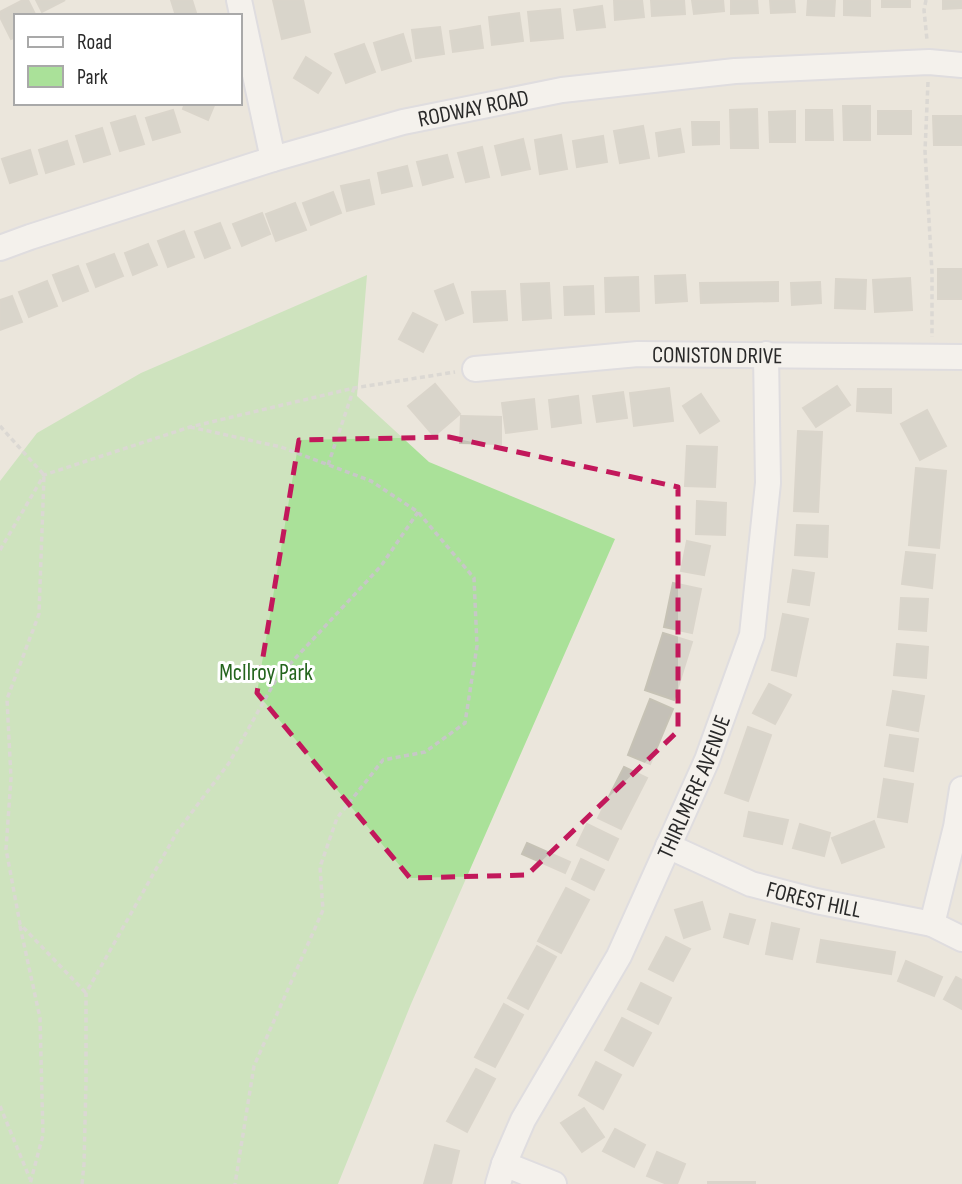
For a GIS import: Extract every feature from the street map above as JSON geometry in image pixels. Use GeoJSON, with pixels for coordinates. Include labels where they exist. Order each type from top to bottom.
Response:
{"type":"FeatureCollection","features":[{"type":"Feature","properties":{"kind":"street"},"geometry":{"type":"LineString","coordinates":[[242,14],[273,159]]}},
{"type":"Feature","properties":{"kind":"street","name":"RODWAY ROAD"},"geometry":{"type":"LineString","coordinates":[[0,248],[273,159],[403,121],[562,90],[735,71],[929,62],[962,65]]}},
{"type":"Feature","properties":{"kind":"street","name":"CONISTON DRIVE"},"geometry":{"type":"LineString","coordinates":[[475,369],[638,354],[962,357]]}},
{"type":"Feature","properties":{"kind":"street","name":"THIRLMERE AVENUE"},"geometry":{"type":"LineString","coordinates":[[501,1174],[523,1120],[619,956],[707,760],[752,635],[768,484],[766,354]]}},
{"type":"Feature","properties":{"kind":"street"},"geometry":{"type":"LineString","coordinates":[[932,924],[956,827],[962,789]]}},
{"type":"Feature","properties":{"kind":"street","name":"FOREST HILL"},"geometry":{"type":"LineString","coordinates":[[668,846],[751,884],[816,901],[932,924],[962,939]]}},
{"type":"Feature","properties":{"kind":"street"},"geometry":{"type":"LineString","coordinates":[[501,1174],[554,1184]]}},
{"type":"Feature","properties":{"kind":"path"},"geometry":{"type":"LineString","coordinates":[[926,0],[924,10],[929,62],[925,151],[932,272],[932,357]]}},
{"type":"Feature","properties":{"kind":"path"},"geometry":{"type":"LineString","coordinates":[[0,550],[44,475],[190,427],[354,388],[475,369]]}},
{"type":"Feature","properties":{"kind":"path"},"geometry":{"type":"LineString","coordinates":[[328,465],[354,388]]}},
{"type":"Feature","properties":{"kind":"path"},"geometry":{"type":"LineString","coordinates":[[0,426],[44,475],[39,614],[7,699],[11,778],[6,849],[40,1018],[43,1135],[30,1183]]}},
{"type":"Feature","properties":{"kind":"path"},"geometry":{"type":"LineString","coordinates":[[190,427],[281,447],[371,481],[418,512],[474,578],[477,646],[465,723],[425,752],[383,760],[337,818],[320,867],[323,910],[254,1066],[235,1184]]}},
{"type":"Feature","properties":{"kind":"path"},"geometry":{"type":"LineString","coordinates":[[82,1184],[86,993],[177,832],[229,763],[277,678],[381,566],[418,512]]}},
{"type":"Feature","properties":{"kind":"path"},"geometry":{"type":"LineString","coordinates":[[20,924],[86,993]]}},
{"type":"Feature","properties":{"kind":"path"},"geometry":{"type":"LineString","coordinates":[[0,1106],[30,1183]]}},
{"type":"Feature","properties":{"kind":"highlighted area"},"geometry":{"type":"Polygon","coordinates":[[[449,437],[678,487],[678,731],[527,875],[410,878],[257,693],[299,440],[449,437]]]}},
{"type":"Feature","properties":{"kind":"green space","name":"McIlroy Park"},"geometry":{"type":"Polygon","coordinates":[[[367,275],[357,396],[429,462],[615,539],[411,1004],[338,1184],[0,1184],[0,481],[37,433],[141,373],[367,275]]]}},
{"type":"Feature","properties":{"kind":"building"},"geometry":{"type":"Polygon","coordinates":[[[28,0],[35,14],[14,14],[14,38],[11,39],[0,12],[28,0]]]}},
{"type":"Feature","properties":{"kind":"building"},"geometry":{"type":"Polygon","coordinates":[[[36,0],[65,0],[42,12],[36,0]]]}},
{"type":"Feature","properties":{"kind":"building"},"geometry":{"type":"Polygon","coordinates":[[[171,0],[192,0],[196,14],[175,14],[171,0]]]}},
{"type":"Feature","properties":{"kind":"building"},"geometry":{"type":"Polygon","coordinates":[[[273,0],[303,0],[310,32],[282,39],[273,0]]]}},
{"type":"Feature","properties":{"kind":"building"},"geometry":{"type":"Polygon","coordinates":[[[614,0],[642,0],[644,17],[615,20],[614,0]]]}},
{"type":"Feature","properties":{"kind":"building"},"geometry":{"type":"Polygon","coordinates":[[[651,0],[684,0],[685,14],[652,16],[651,0]]]}},
{"type":"Feature","properties":{"kind":"building"},"geometry":{"type":"Polygon","coordinates":[[[692,0],[723,0],[724,11],[694,14],[692,0]]]}},
{"type":"Feature","properties":{"kind":"building"},"geometry":{"type":"Polygon","coordinates":[[[731,0],[757,0],[758,13],[731,14],[731,0]]]}},
{"type":"Feature","properties":{"kind":"building"},"geometry":{"type":"Polygon","coordinates":[[[770,0],[794,0],[795,12],[771,13],[770,0]]]}},
{"type":"Feature","properties":{"kind":"building"},"geometry":{"type":"Polygon","coordinates":[[[808,0],[835,0],[834,16],[807,15],[808,0]]]}},
{"type":"Feature","properties":{"kind":"building"},"geometry":{"type":"Polygon","coordinates":[[[844,0],[870,0],[870,16],[844,15],[844,0]]]}},
{"type":"Feature","properties":{"kind":"building"},"geometry":{"type":"Polygon","coordinates":[[[882,0],[910,0],[910,7],[882,7],[882,0]]]}},
{"type":"Feature","properties":{"kind":"building"},"geometry":{"type":"Polygon","coordinates":[[[943,0],[962,0],[962,8],[943,9],[943,0]]]}},
{"type":"Feature","properties":{"kind":"building"},"geometry":{"type":"Polygon","coordinates":[[[602,6],[605,27],[577,30],[574,10],[602,6]]]}},
{"type":"Feature","properties":{"kind":"building"},"geometry":{"type":"Polygon","coordinates":[[[560,9],[563,38],[531,41],[528,12],[560,9]]]}},
{"type":"Feature","properties":{"kind":"building"},"geometry":{"type":"Polygon","coordinates":[[[519,13],[523,41],[492,45],[489,17],[519,13]]]}},
{"type":"Feature","properties":{"kind":"building"},"geometry":{"type":"Polygon","coordinates":[[[480,26],[483,48],[453,52],[450,31],[480,26]]]}},
{"type":"Feature","properties":{"kind":"building"},"geometry":{"type":"Polygon","coordinates":[[[440,27],[444,54],[416,58],[412,30],[440,27]]]}},
{"type":"Feature","properties":{"kind":"building"},"geometry":{"type":"Polygon","coordinates":[[[403,34],[411,61],[382,70],[374,43],[403,34]]]}},
{"type":"Feature","properties":{"kind":"building"},"geometry":{"type":"Polygon","coordinates":[[[364,44],[375,72],[346,83],[335,54],[364,44]]]}},
{"type":"Feature","properties":{"kind":"building"},"geometry":{"type":"Polygon","coordinates":[[[306,57],[331,73],[318,93],[294,78],[306,57]]]}},
{"type":"Feature","properties":{"kind":"building"},"geometry":{"type":"Polygon","coordinates":[[[184,105],[214,105],[208,120],[183,109],[184,105]]]}},
{"type":"Feature","properties":{"kind":"building"},"geometry":{"type":"Polygon","coordinates":[[[843,106],[870,106],[870,140],[844,140],[843,106]]]}},
{"type":"Feature","properties":{"kind":"building"},"geometry":{"type":"Polygon","coordinates":[[[757,109],[758,148],[731,148],[730,110],[757,109]]]}},
{"type":"Feature","properties":{"kind":"building"},"geometry":{"type":"Polygon","coordinates":[[[173,110],[180,132],[153,140],[146,118],[173,110]]]}},
{"type":"Feature","properties":{"kind":"building"},"geometry":{"type":"Polygon","coordinates":[[[806,110],[832,110],[833,140],[806,140],[806,110]]]}},
{"type":"Feature","properties":{"kind":"building"},"geometry":{"type":"Polygon","coordinates":[[[795,111],[795,142],[770,142],[769,112],[795,111]]]}},
{"type":"Feature","properties":{"kind":"building"},"geometry":{"type":"Polygon","coordinates":[[[878,111],[911,111],[911,134],[878,134],[878,111]]]}},
{"type":"Feature","properties":{"kind":"building"},"geometry":{"type":"Polygon","coordinates":[[[135,116],[144,144],[120,151],[111,123],[135,116]]]}},
{"type":"Feature","properties":{"kind":"building"},"geometry":{"type":"Polygon","coordinates":[[[933,116],[961,116],[961,145],[934,145],[933,116]]]}},
{"type":"Feature","properties":{"kind":"building"},"geometry":{"type":"Polygon","coordinates":[[[692,122],[719,122],[719,144],[693,145],[692,122]]]}},
{"type":"Feature","properties":{"kind":"building"},"geometry":{"type":"Polygon","coordinates":[[[643,126],[649,158],[620,163],[614,131],[643,126]]]}},
{"type":"Feature","properties":{"kind":"building"},"geometry":{"type":"Polygon","coordinates":[[[102,128],[110,154],[84,162],[76,136],[102,128]]]}},
{"type":"Feature","properties":{"kind":"building"},"geometry":{"type":"Polygon","coordinates":[[[680,129],[684,152],[659,156],[656,133],[680,129]]]}},
{"type":"Feature","properties":{"kind":"building"},"geometry":{"type":"Polygon","coordinates":[[[561,135],[567,169],[540,174],[535,140],[561,135]]]}},
{"type":"Feature","properties":{"kind":"building"},"geometry":{"type":"Polygon","coordinates":[[[603,136],[607,162],[577,167],[573,141],[603,136]]]}},
{"type":"Feature","properties":{"kind":"building"},"geometry":{"type":"Polygon","coordinates":[[[523,139],[530,169],[502,175],[495,146],[523,139]]]}},
{"type":"Feature","properties":{"kind":"building"},"geometry":{"type":"Polygon","coordinates":[[[67,141],[74,164],[46,173],[39,150],[67,141]]]}},
{"type":"Feature","properties":{"kind":"building"},"geometry":{"type":"Polygon","coordinates":[[[482,147],[489,177],[466,182],[458,153],[482,147]]]}},
{"type":"Feature","properties":{"kind":"building"},"geometry":{"type":"Polygon","coordinates":[[[30,150],[37,174],[10,183],[2,159],[30,150]]]}},
{"type":"Feature","properties":{"kind":"building"},"geometry":{"type":"Polygon","coordinates":[[[447,155],[453,177],[423,185],[417,162],[447,155]]]}},
{"type":"Feature","properties":{"kind":"building"},"geometry":{"type":"Polygon","coordinates":[[[407,166],[412,186],[382,193],[378,173],[407,166]]]}},
{"type":"Feature","properties":{"kind":"building"},"geometry":{"type":"Polygon","coordinates":[[[369,180],[374,204],[347,211],[341,186],[369,180]]]}},
{"type":"Feature","properties":{"kind":"building"},"geometry":{"type":"Polygon","coordinates":[[[333,192],[341,213],[311,225],[303,203],[333,192]]]}},
{"type":"Feature","properties":{"kind":"building"},"geometry":{"type":"Polygon","coordinates":[[[295,203],[306,230],[276,241],[266,214],[295,203]]]}},
{"type":"Feature","properties":{"kind":"building"},"geometry":{"type":"Polygon","coordinates":[[[262,213],[270,234],[242,246],[233,224],[262,213]]]}},
{"type":"Feature","properties":{"kind":"building"},"geometry":{"type":"Polygon","coordinates":[[[220,223],[230,248],[205,258],[195,232],[220,223]]]}},
{"type":"Feature","properties":{"kind":"building"},"geometry":{"type":"Polygon","coordinates":[[[184,231],[194,257],[168,267],[158,241],[184,231]]]}},
{"type":"Feature","properties":{"kind":"building"},"geometry":{"type":"Polygon","coordinates":[[[148,244],[157,265],[133,275],[125,253],[148,244]]]}},
{"type":"Feature","properties":{"kind":"building"},"geometry":{"type":"Polygon","coordinates":[[[114,254],[123,276],[96,287],[87,264],[114,254]]]}},
{"type":"Feature","properties":{"kind":"building"},"geometry":{"type":"Polygon","coordinates":[[[78,266],[88,291],[63,301],[53,275],[78,266]]]}},
{"type":"Feature","properties":{"kind":"building"},"geometry":{"type":"Polygon","coordinates":[[[938,269],[962,269],[962,299],[938,299],[938,269]]]}},
{"type":"Feature","properties":{"kind":"building"},"geometry":{"type":"Polygon","coordinates":[[[685,275],[687,301],[656,303],[655,276],[685,275]]]}},
{"type":"Feature","properties":{"kind":"building"},"geometry":{"type":"Polygon","coordinates":[[[638,277],[639,311],[606,312],[605,278],[638,277]]]}},
{"type":"Feature","properties":{"kind":"building"},"geometry":{"type":"Polygon","coordinates":[[[910,278],[912,310],[875,312],[873,280],[910,278]]]}},
{"type":"Feature","properties":{"kind":"building"},"geometry":{"type":"Polygon","coordinates":[[[836,279],[866,280],[865,309],[835,308],[836,279]]]}},
{"type":"Feature","properties":{"kind":"building"},"geometry":{"type":"Polygon","coordinates":[[[47,281],[57,306],[29,317],[19,292],[47,281]]]}},
{"type":"Feature","properties":{"kind":"building"},"geometry":{"type":"Polygon","coordinates":[[[778,282],[778,301],[701,303],[700,283],[778,282]]]}},
{"type":"Feature","properties":{"kind":"building"},"geometry":{"type":"Polygon","coordinates":[[[820,282],[821,303],[792,305],[791,283],[820,282]]]}},
{"type":"Feature","properties":{"kind":"building"},"geometry":{"type":"Polygon","coordinates":[[[549,283],[551,318],[523,320],[521,284],[549,283]]]}},
{"type":"Feature","properties":{"kind":"building"},"geometry":{"type":"Polygon","coordinates":[[[453,284],[463,313],[446,320],[435,291],[453,284]]]}},
{"type":"Feature","properties":{"kind":"building"},"geometry":{"type":"Polygon","coordinates":[[[593,286],[594,314],[565,315],[564,287],[593,286]]]}},
{"type":"Feature","properties":{"kind":"building"},"geometry":{"type":"Polygon","coordinates":[[[505,291],[507,320],[474,322],[472,292],[505,291]]]}},
{"type":"Feature","properties":{"kind":"building"},"geometry":{"type":"Polygon","coordinates":[[[12,296],[22,322],[0,330],[0,300],[12,296]]]}},
{"type":"Feature","properties":{"kind":"building"},"geometry":{"type":"Polygon","coordinates":[[[413,313],[437,325],[423,352],[399,339],[413,313]]]}},
{"type":"Feature","properties":{"kind":"building"},"geometry":{"type":"Polygon","coordinates":[[[435,384],[460,414],[434,436],[408,406],[435,384]]]}},
{"type":"Feature","properties":{"kind":"building"},"geometry":{"type":"Polygon","coordinates":[[[837,386],[850,405],[816,427],[803,408],[837,386]]]}},
{"type":"Feature","properties":{"kind":"building"},"geometry":{"type":"Polygon","coordinates":[[[669,388],[673,421],[634,426],[630,393],[669,388]]]}},
{"type":"Feature","properties":{"kind":"building"},"geometry":{"type":"Polygon","coordinates":[[[858,389],[891,389],[891,413],[857,411],[858,389]]]}},
{"type":"Feature","properties":{"kind":"building"},"geometry":{"type":"Polygon","coordinates":[[[623,392],[627,418],[597,422],[593,396],[623,392]]]}},
{"type":"Feature","properties":{"kind":"building"},"geometry":{"type":"Polygon","coordinates":[[[701,394],[719,421],[700,433],[683,406],[701,394]]]}},
{"type":"Feature","properties":{"kind":"building"},"geometry":{"type":"Polygon","coordinates":[[[578,396],[581,423],[552,427],[549,400],[578,396]]]}},
{"type":"Feature","properties":{"kind":"building"},"geometry":{"type":"Polygon","coordinates":[[[534,399],[537,429],[506,433],[502,403],[534,399]]]}},
{"type":"Feature","properties":{"kind":"building"},"geometry":{"type":"Polygon","coordinates":[[[927,410],[946,446],[920,460],[901,424],[927,410]]]}},
{"type":"Feature","properties":{"kind":"building"},"geometry":{"type":"Polygon","coordinates":[[[461,416],[501,417],[501,444],[460,443],[461,416]]]}},
{"type":"Feature","properties":{"kind":"building"},"geometry":{"type":"Polygon","coordinates":[[[798,431],[822,432],[818,512],[794,511],[798,431]]]}},
{"type":"Feature","properties":{"kind":"building"},"geometry":{"type":"Polygon","coordinates":[[[687,446],[717,447],[715,487],[685,486],[687,446]]]}},
{"type":"Feature","properties":{"kind":"building"},"geometry":{"type":"Polygon","coordinates":[[[916,468],[946,471],[939,548],[909,545],[916,468]]]}},
{"type":"Feature","properties":{"kind":"building"},"geometry":{"type":"Polygon","coordinates":[[[697,501],[726,503],[725,535],[696,534],[697,501]]]}},
{"type":"Feature","properties":{"kind":"building"},"geometry":{"type":"Polygon","coordinates":[[[797,525],[828,526],[827,557],[795,555],[797,525]]]}},
{"type":"Feature","properties":{"kind":"building"},"geometry":{"type":"Polygon","coordinates":[[[687,541],[710,546],[704,575],[681,571],[687,541]]]}},
{"type":"Feature","properties":{"kind":"building"},"geometry":{"type":"Polygon","coordinates":[[[906,552],[935,555],[932,588],[902,584],[906,552]]]}},
{"type":"Feature","properties":{"kind":"building"},"geometry":{"type":"Polygon","coordinates":[[[793,570],[814,573],[809,605],[788,602],[793,570]]]}},
{"type":"Feature","properties":{"kind":"building"},"geometry":{"type":"Polygon","coordinates":[[[673,583],[701,589],[692,633],[664,627],[673,583]]]}},
{"type":"Feature","properties":{"kind":"building"},"geometry":{"type":"Polygon","coordinates":[[[901,598],[928,599],[926,631],[899,629],[901,598]]]}},
{"type":"Feature","properties":{"kind":"building"},"geometry":{"type":"Polygon","coordinates":[[[783,614],[808,619],[796,676],[772,670],[783,614]]]}},
{"type":"Feature","properties":{"kind":"building"},"geometry":{"type":"Polygon","coordinates":[[[663,633],[692,642],[674,700],[645,690],[663,633]]]}},
{"type":"Feature","properties":{"kind":"building"},"geometry":{"type":"Polygon","coordinates":[[[897,644],[928,647],[926,678],[894,675],[897,644]]]}},
{"type":"Feature","properties":{"kind":"building"},"geometry":{"type":"Polygon","coordinates":[[[769,684],[791,695],[775,724],[753,713],[769,684]]]}},
{"type":"Feature","properties":{"kind":"building"},"geometry":{"type":"Polygon","coordinates":[[[893,691],[924,696],[918,731],[887,725],[893,691]]]}},
{"type":"Feature","properties":{"kind":"building"},"geometry":{"type":"Polygon","coordinates":[[[650,699],[673,709],[650,764],[628,755],[650,699]]]}},
{"type":"Feature","properties":{"kind":"building"},"geometry":{"type":"Polygon","coordinates":[[[748,727],[771,735],[748,801],[725,793],[748,727]]]}},
{"type":"Feature","properties":{"kind":"building"},"geometry":{"type":"Polygon","coordinates":[[[890,735],[918,739],[913,771],[885,766],[890,735]]]}},
{"type":"Feature","properties":{"kind":"building"},"geometry":{"type":"Polygon","coordinates":[[[624,767],[647,778],[621,829],[598,818],[624,767]]]}},
{"type":"Feature","properties":{"kind":"building"},"geometry":{"type":"Polygon","coordinates":[[[884,779],[913,784],[907,822],[878,817],[884,779]]]}},
{"type":"Feature","properties":{"kind":"building"},"geometry":{"type":"Polygon","coordinates":[[[749,812],[788,820],[782,844],[744,836],[749,812]]]}},
{"type":"Feature","properties":{"kind":"building"},"geometry":{"type":"Polygon","coordinates":[[[874,821],[884,847],[842,863],[832,838],[874,821]]]}},
{"type":"Feature","properties":{"kind":"building"},"geometry":{"type":"Polygon","coordinates":[[[587,824],[618,839],[608,860],[577,845],[587,824]]]}},
{"type":"Feature","properties":{"kind":"building"},"geometry":{"type":"Polygon","coordinates":[[[800,824],[830,833],[824,856],[793,848],[800,824]]]}},
{"type":"Feature","properties":{"kind":"building"},"geometry":{"type":"Polygon","coordinates":[[[527,843],[570,862],[565,873],[522,854],[527,843]]]}},
{"type":"Feature","properties":{"kind":"building"},"geometry":{"type":"Polygon","coordinates":[[[581,859],[604,870],[594,890],[572,879],[581,859]]]}},
{"type":"Feature","properties":{"kind":"building"},"geometry":{"type":"Polygon","coordinates":[[[566,888],[589,900],[561,953],[538,941],[566,888]]]}},
{"type":"Feature","properties":{"kind":"building"},"geometry":{"type":"Polygon","coordinates":[[[702,902],[710,929],[684,938],[675,910],[702,902]]]}},
{"type":"Feature","properties":{"kind":"building"},"geometry":{"type":"Polygon","coordinates":[[[730,914],[755,920],[748,944],[724,937],[730,914]]]}},
{"type":"Feature","properties":{"kind":"building"},"geometry":{"type":"Polygon","coordinates":[[[772,923],[799,929],[792,959],[766,954],[772,923]]]}},
{"type":"Feature","properties":{"kind":"building"},"geometry":{"type":"Polygon","coordinates":[[[666,937],[690,949],[673,981],[649,969],[666,937]]]}},
{"type":"Feature","properties":{"kind":"building"},"geometry":{"type":"Polygon","coordinates":[[[821,940],[895,952],[891,974],[817,962],[821,940]]]}},
{"type":"Feature","properties":{"kind":"building"},"geometry":{"type":"Polygon","coordinates":[[[537,946],[556,957],[528,1009],[508,998],[537,946]]]}},
{"type":"Feature","properties":{"kind":"building"},"geometry":{"type":"Polygon","coordinates":[[[906,961],[942,977],[934,996],[898,981],[906,961]]]}},
{"type":"Feature","properties":{"kind":"building"},"geometry":{"type":"Polygon","coordinates":[[[956,977],[962,980],[962,1009],[944,999],[956,977]]]}},
{"type":"Feature","properties":{"kind":"building"},"geometry":{"type":"Polygon","coordinates":[[[641,983],[671,998],[658,1024],[628,1009],[641,983]]]}},
{"type":"Feature","properties":{"kind":"building"},"geometry":{"type":"Polygon","coordinates":[[[504,1004],[523,1015],[495,1067],[475,1057],[504,1004]]]}},
{"type":"Feature","properties":{"kind":"building"},"geometry":{"type":"Polygon","coordinates":[[[622,1018],[651,1033],[633,1066],[605,1050],[622,1018]]]}},
{"type":"Feature","properties":{"kind":"building"},"geometry":{"type":"Polygon","coordinates":[[[596,1062],[621,1075],[603,1109],[579,1095],[596,1062]]]}},
{"type":"Feature","properties":{"kind":"building"},"geometry":{"type":"Polygon","coordinates":[[[476,1069],[495,1079],[467,1132],[447,1121],[476,1069]]]}},
{"type":"Feature","properties":{"kind":"building"},"geometry":{"type":"Polygon","coordinates":[[[584,1108],[604,1137],[582,1152],[561,1123],[584,1108]]]}},
{"type":"Feature","properties":{"kind":"building"},"geometry":{"type":"Polygon","coordinates":[[[615,1129],[645,1145],[634,1167],[603,1151],[615,1129]]]}},
{"type":"Feature","properties":{"kind":"building"},"geometry":{"type":"Polygon","coordinates":[[[435,1145],[459,1151],[451,1184],[424,1184],[435,1145]]]}},
{"type":"Feature","properties":{"kind":"building"},"geometry":{"type":"Polygon","coordinates":[[[657,1152],[685,1164],[677,1184],[667,1184],[647,1176],[657,1152]]]}},
{"type":"Feature","properties":{"kind":"building"},"geometry":{"type":"Polygon","coordinates":[[[755,1182],[755,1184],[708,1184],[755,1182]]]}}]}
